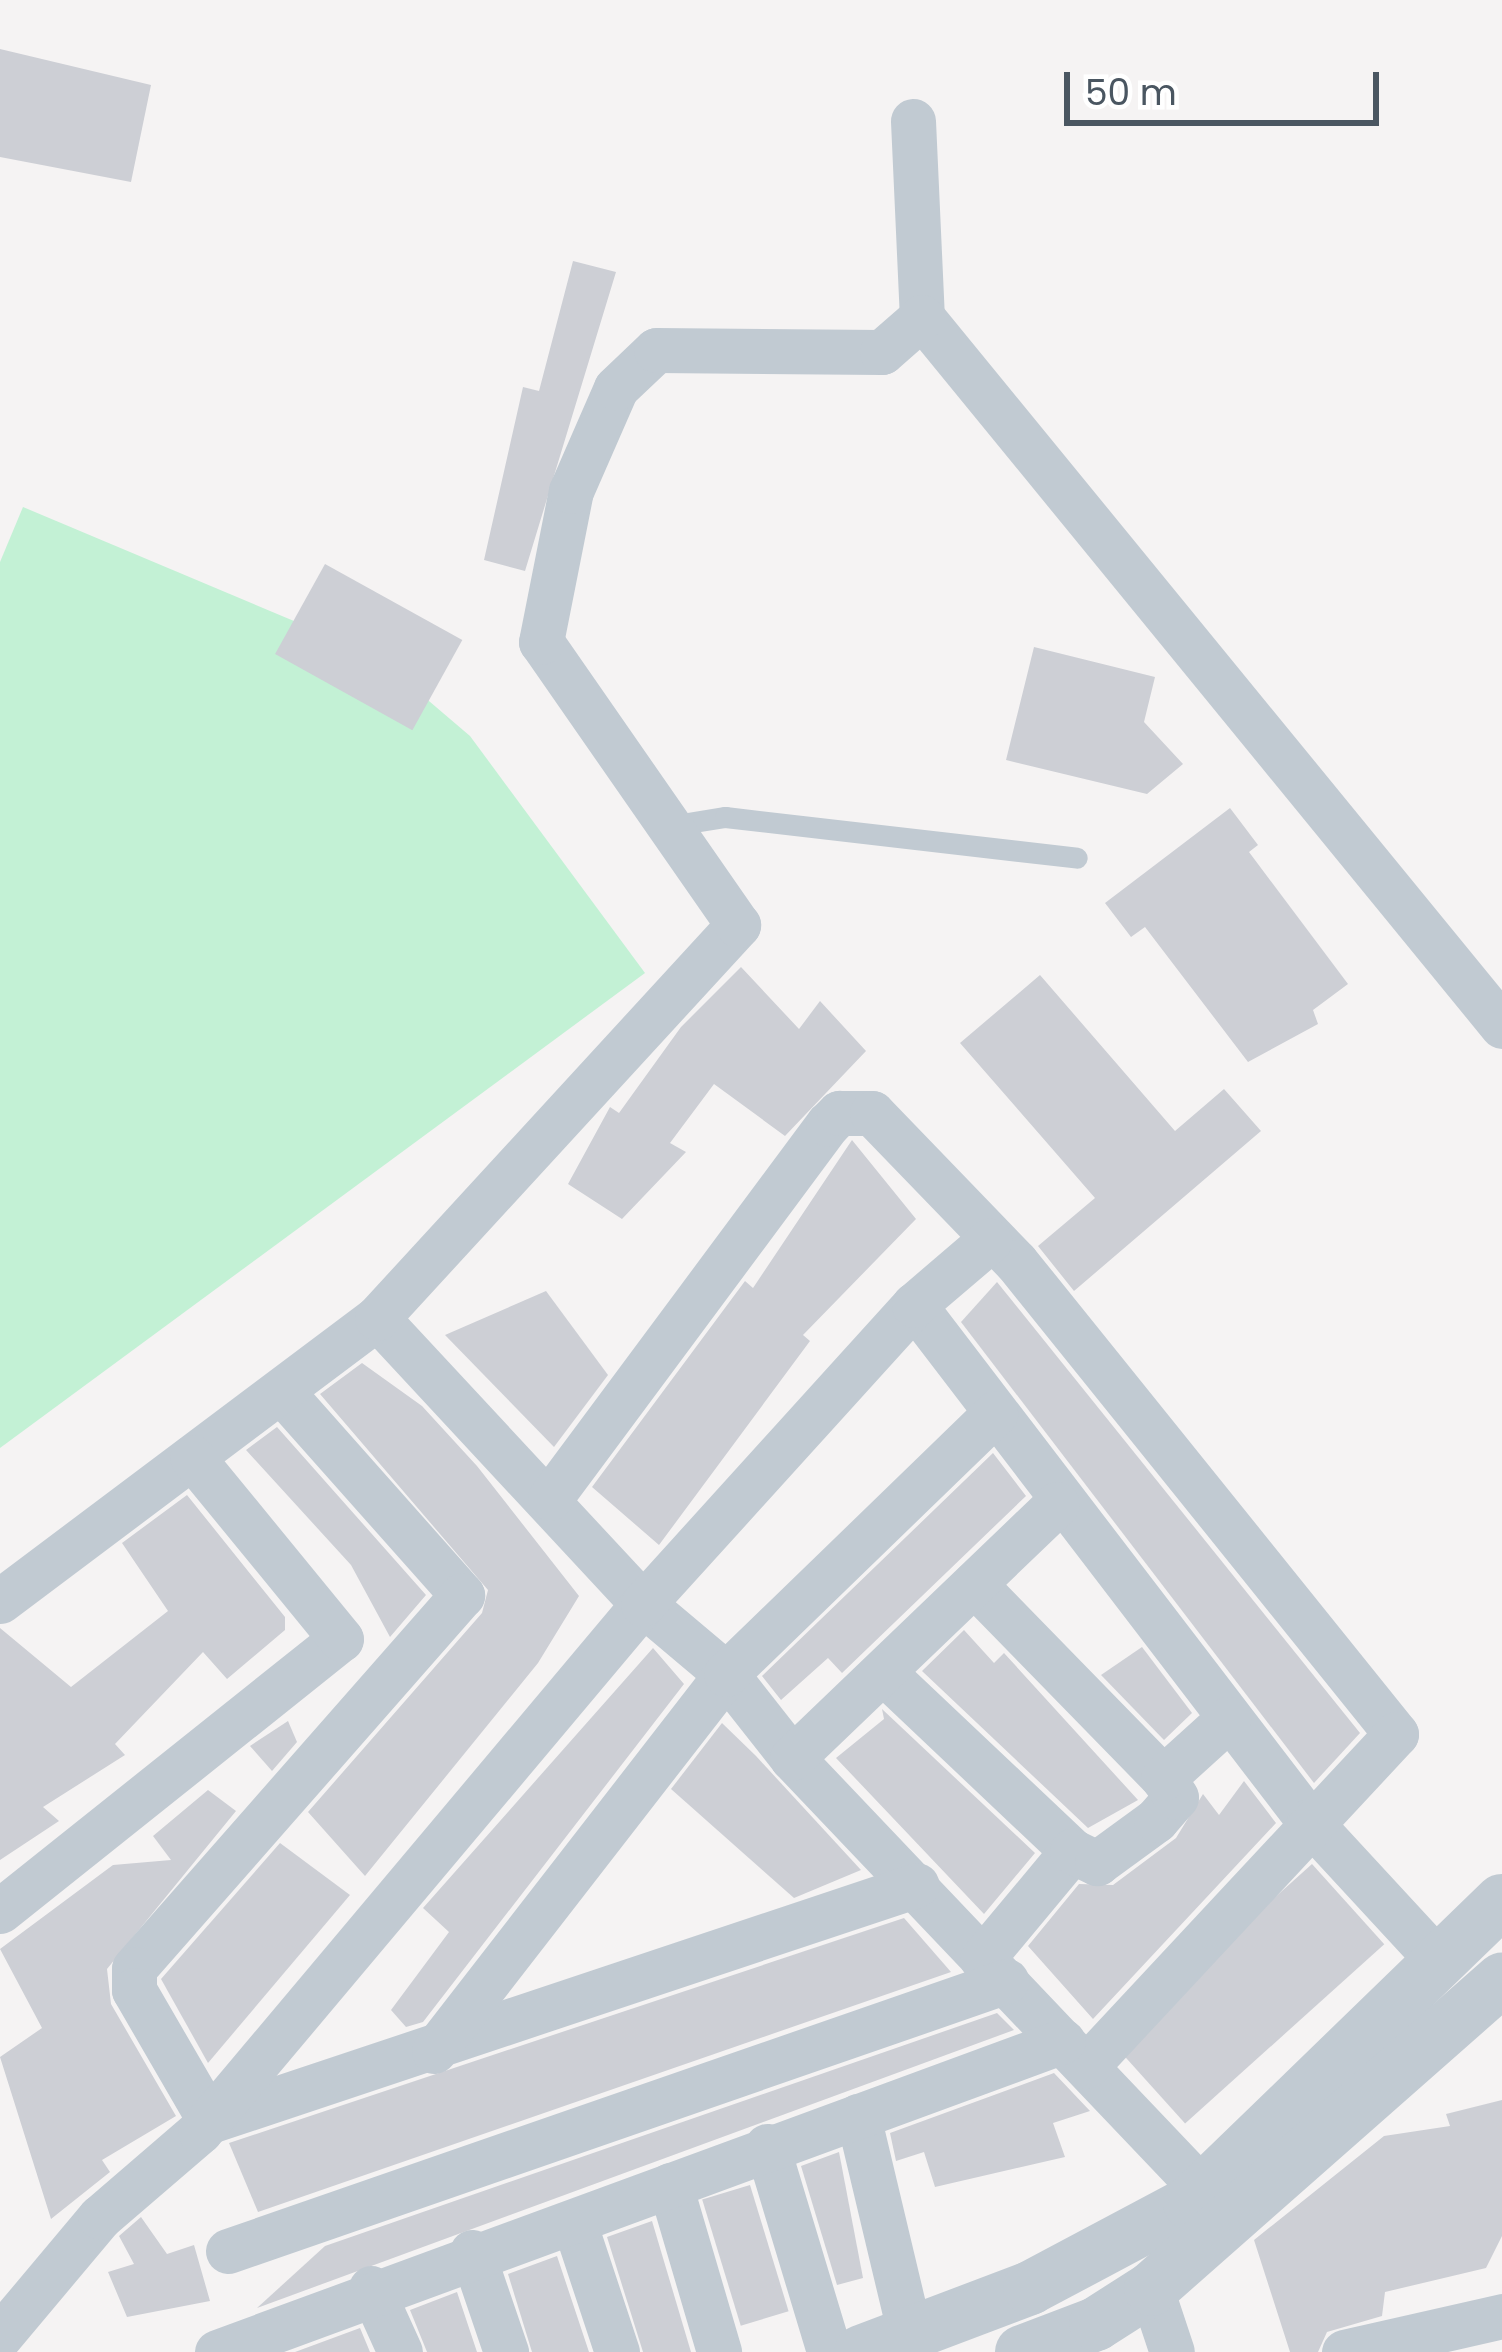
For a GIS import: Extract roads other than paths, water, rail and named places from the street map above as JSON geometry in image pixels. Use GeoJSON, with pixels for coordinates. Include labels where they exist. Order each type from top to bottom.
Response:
{"type":"FeatureCollection","features":[{"type":"Feature","properties":{"kind":"street"},"geometry":{"type":"LineString","coordinates":[[913,121],[922,317],[1502,1026]]}},
{"type":"Feature","properties":{"kind":"street"},"geometry":{"type":"LineString","coordinates":[[0,1601],[376,1318],[738,925],[541,642],[571,491],[616,388],[656,350],[882,352],[922,317]]}},
{"type":"Feature","properties":{"kind":"street"},"geometry":{"type":"LineString","coordinates":[[217,2352],[284,2338],[371,2288],[574,2222],[767,2146],[1075,2053],[1396,1734],[1016,1262],[988,1240],[872,1113],[839,1113],[550,1498]]}},
{"type":"Feature","properties":{"kind":"street"},"geometry":{"type":"LineString","coordinates":[[0,2336],[100,2217],[210,2121],[643,1604],[914,1305],[988,1240]]}},
{"type":"Feature","properties":{"kind":"street"},"geometry":{"type":"LineString","coordinates":[[914,1305],[1057,1504],[1228,1719],[1310,1821],[1439,1962]]}},
{"type":"Feature","properties":{"kind":"street"},"geometry":{"type":"LineString","coordinates":[[376,1318],[550,1498],[643,1604],[726,1674],[792,1758],[1203,2190]]}},
{"type":"Feature","properties":{"kind":"street"},"geometry":{"type":"LineString","coordinates":[[210,2121],[134,1990],[134,1969],[462,1595],[281,1391]]}},
{"type":"Feature","properties":{"kind":"street"},"geometry":{"type":"LineString","coordinates":[[434,2051],[726,1674],[995,1413]]}},
{"type":"Feature","properties":{"kind":"street"},"geometry":{"type":"LineString","coordinates":[[0,1911],[341,1639],[192,1457]]}},
{"type":"Feature","properties":{"kind":"street"},"geometry":{"type":"LineString","coordinates":[[792,1758],[1057,1504]]}},
{"type":"Feature","properties":{"kind":"street"},"geometry":{"type":"LineString","coordinates":[[883,1672],[1072,1851],[1097,1864],[1156,1820],[1176,1797],[1163,1778],[974,1584]]}},
{"type":"Feature","properties":{"kind":"street"},"geometry":{"type":"LineString","coordinates":[[1163,1778],[1228,1719]]}},
{"type":"Feature","properties":{"kind":"street"},"geometry":{"type":"LineString","coordinates":[[228,2251],[994,1970],[1072,1851]]}},
{"type":"Feature","properties":{"kind":"street"},"geometry":{"type":"LineString","coordinates":[[210,2121],[434,2051],[917,1885]]}},
{"type":"Feature","properties":{"kind":"street"},"geometry":{"type":"LineString","coordinates":[[858,2116],[885,2343],[1030,2288],[1203,2190],[1439,1962],[1497,1917]]}},
{"type":"Feature","properties":{"kind":"street"},"geometry":{"type":"LineString","coordinates":[[1022,2352],[1096,2324],[1151,2289],[1502,1980]]}},
{"type":"Feature","properties":{"kind":"street"},"geometry":{"type":"LineString","coordinates":[[767,2146],[829,2352]]}},
{"type":"Feature","properties":{"kind":"street"},"geometry":{"type":"LineString","coordinates":[[670,2185],[719,2352]]}},
{"type":"Feature","properties":{"kind":"street"},"geometry":{"type":"LineString","coordinates":[[574,2222],[617,2352]]}},
{"type":"Feature","properties":{"kind":"street"},"geometry":{"type":"LineString","coordinates":[[472,2252],[506,2352]]}},
{"type":"Feature","properties":{"kind":"street"},"geometry":{"type":"LineString","coordinates":[[371,2288],[400,2352]]}},
{"type":"Feature","properties":{"kind":"street"},"geometry":{"type":"LineString","coordinates":[[1151,2289],[1172,2352]]}},
{"type":"Feature","properties":{"kind":"street"},"geometry":{"type":"LineString","coordinates":[[1344,2352],[1502,2316]]}},
{"type":"Feature","properties":{"kind":"lane"},"geometry":{"type":"LineString","coordinates":[[669,826],[725,817],[1077,858]]}}]}
